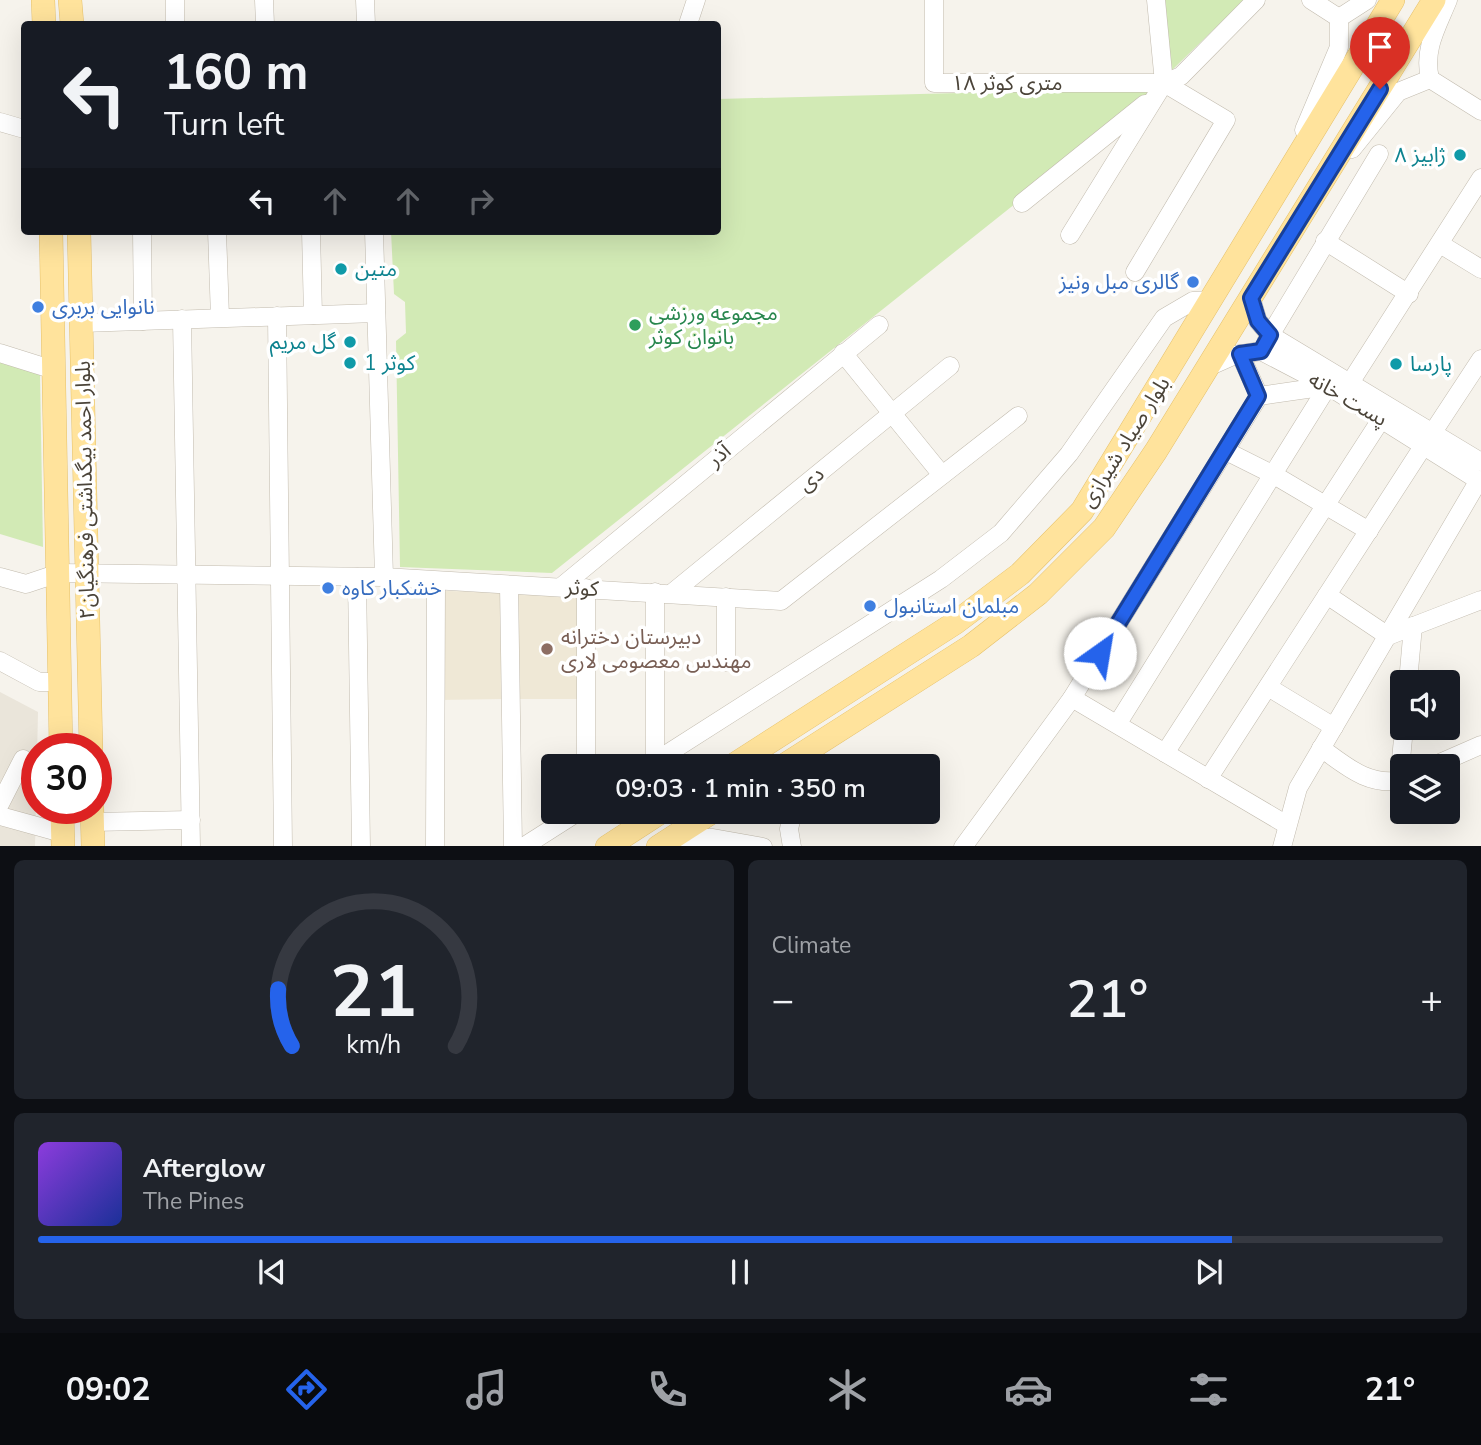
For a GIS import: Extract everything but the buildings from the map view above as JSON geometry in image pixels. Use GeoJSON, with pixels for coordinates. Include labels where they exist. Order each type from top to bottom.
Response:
{"type":"FeatureCollection","features":[{"type":"Feature","properties":{"kind":"main road"},"geometry":{"type":"LineString","coordinates":[[43,0],[44,21]]}},
{"type":"Feature","properties":{"kind":"main road"},"geometry":{"type":"LineString","coordinates":[[70,0],[72,21]]}},
{"type":"Feature","properties":{"kind":"main road","name":"بلوار صیاد شیرازی"},"geometry":{"type":"LineString","coordinates":[[751,754],[956,623],[1020,573],[1082,510],[1131,435],[1393,0]]}},
{"type":"Feature","properties":{"kind":"main road","name":"بلوار صیاد شیرازی"},"geometry":{"type":"LineString","coordinates":[[814,754],[971,646],[1038,594],[1104,528],[1156,451],[1434,0]]}},
{"type":"Feature","properties":{"kind":"main road","name":"بلوار احمد بیگداشتی فرهنگیان۲"},"geometry":{"type":"LineString","coordinates":[[51,235],[61,733]]}},
{"type":"Feature","properties":{"kind":"main road","name":"بلوار احمد بیگداشتی فرهنگیان۲"},"geometry":{"type":"LineString","coordinates":[[79,235],[91,733]]}},
{"type":"Feature","properties":{"kind":"main road"},"geometry":{"type":"LineString","coordinates":[[1131,435],[1156,451]]}},
{"type":"Feature","properties":{"kind":"main road"},"geometry":{"type":"LineString","coordinates":[[92,824],[93,846]]}},
{"type":"Feature","properties":{"kind":"main road"},"geometry":{"type":"LineString","coordinates":[[607,846],[641,824]]}},
{"type":"Feature","properties":{"kind":"main road"},"geometry":{"type":"LineString","coordinates":[[665,842],[693,824]]}},
{"type":"Feature","properties":{"kind":"street"},"geometry":{"type":"LineString","coordinates":[[175,0],[175,21]]}},
{"type":"Feature","properties":{"kind":"street"},"geometry":{"type":"LineString","coordinates":[[264,0],[265,21]]}},
{"type":"Feature","properties":{"kind":"street"},"geometry":{"type":"LineString","coordinates":[[365,0],[366,21]]}},
{"type":"Feature","properties":{"kind":"street"},"geometry":{"type":"LineString","coordinates":[[689,21],[696,0]]}},
{"type":"Feature","properties":{"kind":"street","name":"۱۸ متری کوثر"},"geometry":{"type":"LineString","coordinates":[[934,0],[934,83],[1159,89]]}},
{"type":"Feature","properties":{"kind":"street"},"geometry":{"type":"LineString","coordinates":[[1070,235],[1159,89],[1156,0]]}},
{"type":"Feature","properties":{"kind":"street"},"geometry":{"type":"LineString","coordinates":[[1022,203],[1159,89],[1181,76],[1256,0]]}},
{"type":"Feature","properties":{"kind":"street"},"geometry":{"type":"LineString","coordinates":[[1311,0],[1339,18]]}},
{"type":"Feature","properties":{"kind":"street"},"geometry":{"type":"LineString","coordinates":[[1339,18],[1367,0]]}},
{"type":"Feature","properties":{"kind":"street"},"geometry":{"type":"LineString","coordinates":[[1430,79],[1426,61],[1431,40],[1448,0]]}},
{"type":"Feature","properties":{"kind":"street"},"geometry":{"type":"LineString","coordinates":[[1280,188],[1339,47],[1339,18]]}},
{"type":"Feature","properties":{"kind":"street"},"geometry":{"type":"LineString","coordinates":[[1312,199],[1398,92],[1430,79],[1478,102]]}},
{"type":"Feature","properties":{"kind":"street"},"geometry":{"type":"LineString","coordinates":[[1135,272],[1226,120],[1159,89]]}},
{"type":"Feature","properties":{"kind":"street"},"geometry":{"type":"LineString","coordinates":[[0,122],[21,128]]}},
{"type":"Feature","properties":{"kind":"street"},"geometry":{"type":"LineString","coordinates":[[1208,367],[1240,354],[1261,351],[1379,155]]}},
{"type":"Feature","properties":{"kind":"street"},"geometry":{"type":"LineString","coordinates":[[1350,383],[1481,178]]}},
{"type":"Feature","properties":{"kind":"street"},"geometry":{"type":"LineString","coordinates":[[142,235],[143,321]]}},
{"type":"Feature","properties":{"kind":"street"},"geometry":{"type":"LineString","coordinates":[[217,235],[220,317]]}},
{"type":"Feature","properties":{"kind":"street"},"geometry":{"type":"LineString","coordinates":[[311,235],[313,315]]}},
{"type":"Feature","properties":{"kind":"street"},"geometry":{"type":"LineString","coordinates":[[374,235],[384,577]]}},
{"type":"Feature","properties":{"kind":"street"},"geometry":{"type":"LineString","coordinates":[[1325,241],[1409,294]]}},
{"type":"Feature","properties":{"kind":"street"},"geometry":{"type":"LineString","coordinates":[[1440,244],[1481,269]]}},
{"type":"Feature","properties":{"kind":"street"},"geometry":{"type":"LineString","coordinates":[[1251,298],[1258,321],[1270,335],[1350,383],[1429,438]]}},
{"type":"Feature","properties":{"kind":"street"},"geometry":{"type":"LineString","coordinates":[[667,754],[941,579],[1001,533],[1069,454],[1164,318],[1193,301],[1212,300]]}},
{"type":"Feature","properties":{"kind":"street"},"geometry":{"type":"LineString","coordinates":[[82,323],[376,313]]}},
{"type":"Feature","properties":{"kind":"street"},"geometry":{"type":"LineString","coordinates":[[277,316],[283,846]]}},
{"type":"Feature","properties":{"kind":"street"},"geometry":{"type":"LineString","coordinates":[[182,319],[191,846]]}},
{"type":"Feature","properties":{"kind":"street","name":"آذر"},"geometry":{"type":"LineString","coordinates":[[561,587],[879,325]]}},
{"type":"Feature","properties":{"kind":"street","name":"پست خانه"},"geometry":{"type":"LineString","coordinates":[[1261,351],[1382,418],[1429,438],[1480,475]]}},
{"type":"Feature","properties":{"kind":"street"},"geometry":{"type":"LineString","coordinates":[[0,353],[54,369]]}},
{"type":"Feature","properties":{"kind":"street"},"geometry":{"type":"LineString","coordinates":[[843,353],[942,475],[1018,416]]}},
{"type":"Feature","properties":{"kind":"street"},"geometry":{"type":"LineString","coordinates":[[1240,354],[1258,396]]}},
{"type":"Feature","properties":{"kind":"street"},"geometry":{"type":"LineString","coordinates":[[1208,779],[1481,359]]}},
{"type":"Feature","properties":{"kind":"street","name":"دی"},"geometry":{"type":"LineString","coordinates":[[663,592],[950,366]]}},
{"type":"Feature","properties":{"kind":"street"},"geometry":{"type":"LineString","coordinates":[[1258,396],[1328,386]]}},
{"type":"Feature","properties":{"kind":"street"},"geometry":{"type":"LineString","coordinates":[[1118,723],[1328,386]]}},
{"type":"Feature","properties":{"kind":"street"},"geometry":{"type":"LineString","coordinates":[[963,846],[1072,698],[1258,396]]}},
{"type":"Feature","properties":{"kind":"street"},"geometry":{"type":"LineString","coordinates":[[1165,753],[1382,418]]}},
{"type":"Feature","properties":{"kind":"street"},"geometry":{"type":"LineString","coordinates":[[1226,451],[1274,475],[1369,531]]}},
{"type":"Feature","properties":{"kind":"street","name":"کوثر"},"geometry":{"type":"LineString","coordinates":[[0,577],[26,584],[59,573],[384,577],[780,601],[942,475]]}},
{"type":"Feature","properties":{"kind":"street"},"geometry":{"type":"LineString","coordinates":[[1282,846],[1297,788],[1480,475]]}},
{"type":"Feature","properties":{"kind":"street"},"geometry":{"type":"LineString","coordinates":[[356,577],[361,846]]}},
{"type":"Feature","properties":{"kind":"street"},"geometry":{"type":"LineString","coordinates":[[435,846],[436,581]]}},
{"type":"Feature","properties":{"kind":"street"},"geometry":{"type":"LineString","coordinates":[[509,584],[513,846]]}},
{"type":"Feature","properties":{"kind":"street"},"geometry":{"type":"LineString","coordinates":[[586,589],[586,754]]}},
{"type":"Feature","properties":{"kind":"street"},"geometry":{"type":"LineString","coordinates":[[652,754],[663,592]]}},
{"type":"Feature","properties":{"kind":"street"},"geometry":{"type":"LineString","coordinates":[[1327,595],[1388,636]]}},
{"type":"Feature","properties":{"kind":"street"},"geometry":{"type":"LineString","coordinates":[[726,597],[726,662]]}},
{"type":"Feature","properties":{"kind":"street"},"geometry":{"type":"LineString","coordinates":[[1388,636],[1481,600]]}},
{"type":"Feature","properties":{"kind":"street"},"geometry":{"type":"LineString","coordinates":[[1409,670],[1413,626]]}},
{"type":"Feature","properties":{"kind":"street"},"geometry":{"type":"LineString","coordinates":[[0,662],[39,682],[60,682]]}},
{"type":"Feature","properties":{"kind":"street"},"geometry":{"type":"LineString","coordinates":[[1268,687],[1334,727]]}},
{"type":"Feature","properties":{"kind":"street"},"geometry":{"type":"LineString","coordinates":[[1072,698],[1287,825]]}},
{"type":"Feature","properties":{"kind":"street"},"geometry":{"type":"LineString","coordinates":[[1460,754],[1481,745]]}},
{"type":"Feature","properties":{"kind":"street"},"geometry":{"type":"LineString","coordinates":[[1321,748],[1357,774],[1373,781],[1390,781]]}},
{"type":"Feature","properties":{"kind":"street"},"geometry":{"type":"LineString","coordinates":[[0,804],[21,763]]}},
{"type":"Feature","properties":{"kind":"street"},"geometry":{"type":"LineString","coordinates":[[0,816],[63,840]]}},
{"type":"Feature","properties":{"kind":"street"},"geometry":{"type":"LineString","coordinates":[[112,816],[191,820]]}},
{"type":"Feature","properties":{"kind":"street"},"geometry":{"type":"LineString","coordinates":[[523,846],[559,824]]}},
{"type":"Feature","properties":{"kind":"street"},"geometry":{"type":"LineString","coordinates":[[790,824],[792,846]]}},
{"type":"Feature","properties":{"kind":"street"},"geometry":{"type":"LineString","coordinates":[[665,842],[713,838],[763,846]]}},
{"type":"Feature","properties":{"kind":"shaded area"},"geometry":{"type":"Polygon","coordinates":[[[446,591],[502,592],[503,699],[439,700],[439,596],[446,591]]]}},
{"type":"Feature","properties":{"kind":"shaded area","name":"دبیرستان دخترانه مهندس معصومی لاری"},"geometry":{"type":"Polygon","coordinates":[[[521,592],[579,593],[580,699],[515,699],[515,598],[521,592]]]}},
{"type":"Feature","properties":{"kind":"shaded area"},"geometry":{"type":"Polygon","coordinates":[[[0,692],[38,712],[38,733],[21,733],[21,824],[35,824],[35,846],[0,846],[0,692]]]}},
{"type":"Feature","properties":{"kind":"green space"},"geometry":{"type":"Polygon","coordinates":[[[1163,0],[1244,0],[1169,73],[1163,0]]]}},
{"type":"Feature","properties":{"kind":"green space","name":"مجموعه ورزشی بانوان کوثر"},"geometry":{"type":"Polygon","coordinates":[[[1152,88],[1144,101],[552,573],[400,567],[396,341],[406,333],[405,302],[394,294],[391,235],[721,235],[721,99],[1152,88]]]}},
{"type":"Feature","properties":{"kind":"green space"},"geometry":{"type":"Polygon","coordinates":[[[0,362],[40,374],[43,547],[0,534],[0,362]]]}},
{"type":"Feature","properties":{"kind":"place","name":"ژابیز ۸"},"geometry":{"type":"Point","coordinates":[1460,155]}},
{"type":"Feature","properties":{"kind":"place","name":"متین"},"geometry":{"type":"Point","coordinates":[341,269]}},
{"type":"Feature","properties":{"kind":"place","name":"گالری مبل ونیز"},"geometry":{"type":"Point","coordinates":[1193,282]}},
{"type":"Feature","properties":{"kind":"place","name":"نانوایی بربری"},"geometry":{"type":"Point","coordinates":[38,307]}},
{"type":"Feature","properties":{"kind":"place","name":"مجموعه ورزشی بانوان کوثر"},"geometry":{"type":"Point","coordinates":[635,325]}},
{"type":"Feature","properties":{"kind":"place","name":"گل مریم"},"geometry":{"type":"Point","coordinates":[350,342]}},
{"type":"Feature","properties":{"kind":"place","name":"کوثر 1"},"geometry":{"type":"Point","coordinates":[350,363]}},
{"type":"Feature","properties":{"kind":"place","name":"پارسا"},"geometry":{"type":"Point","coordinates":[1396,364]}},
{"type":"Feature","properties":{"kind":"place","name":"خشکبار کاوه"},"geometry":{"type":"Point","coordinates":[328,588]}},
{"type":"Feature","properties":{"kind":"place","name":"مبلمان استانبول"},"geometry":{"type":"Point","coordinates":[870,606]}},
{"type":"Feature","properties":{"kind":"place","name":"دبیرستان دخترانه مهندس معصومی لاری"},"geometry":{"type":"Point","coordinates":[547,649]}},
{"type":"Feature","properties":{"kind":"route"},"geometry":{"type":"LineString","coordinates":[[1100,653],[1258,396],[1240,354],[1261,351],[1270,335],[1258,321],[1251,298],[1380,89]]}}]}
